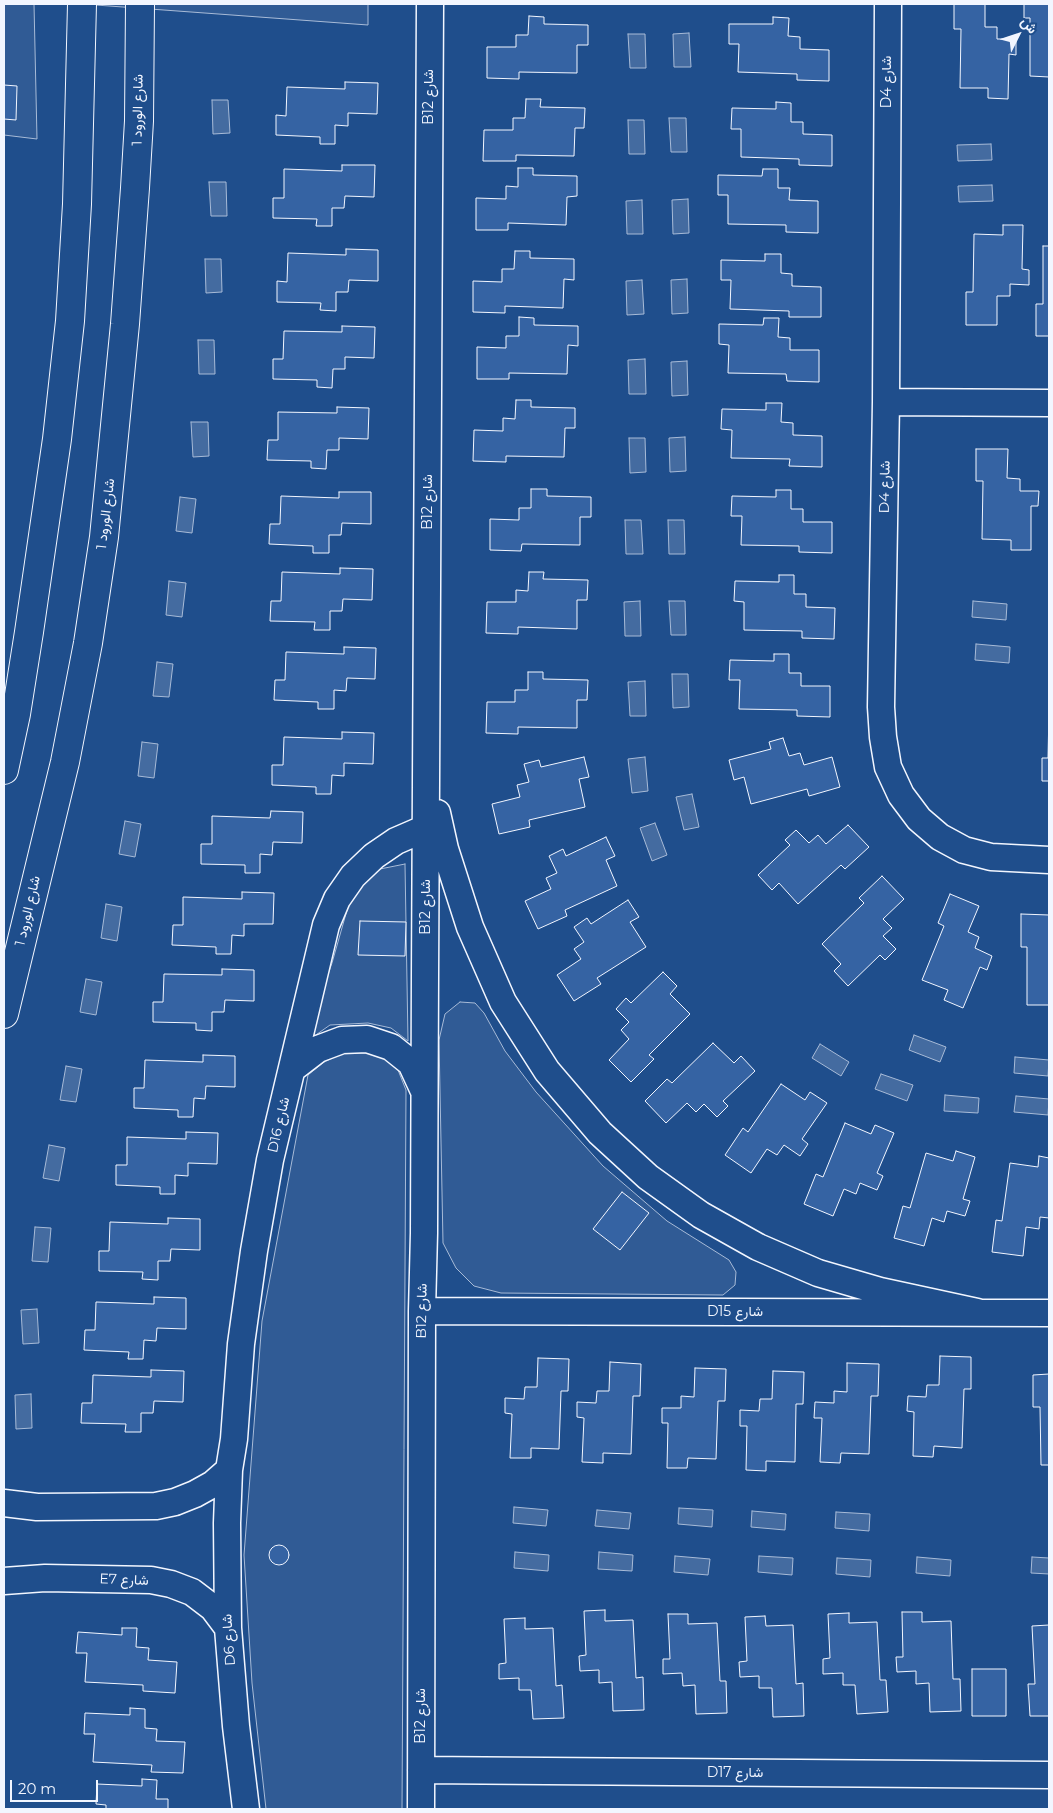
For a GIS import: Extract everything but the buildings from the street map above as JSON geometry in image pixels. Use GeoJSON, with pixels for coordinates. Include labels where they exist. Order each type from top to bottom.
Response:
{"type":"FeatureCollection","features":[{"type":"Feature","properties":{"kind":"street"},"geometry":{"type":"LineString","coordinates":[[4,770],[16,714],[29,632],[57,439],[70,321],[77,204],[82,4]]}},
{"type":"Feature","properties":{"kind":"street","name":"شارع الورود 1"},"geometry":{"type":"LineString","coordinates":[[4,1014],[65,762],[88,642],[104,537],[124,343],[135,198],[140,4]]}},
{"type":"Feature","properties":{"kind":"street","name":"B12 شارع"},"geometry":{"type":"LineString","coordinates":[[421,1809],[430,4]]}},
{"type":"Feature","properties":{"kind":"street","name":"D4 شارع"},"geometry":{"type":"LineString","coordinates":[[888,4],[886,402],[881,707],[888,767],[901,795],[919,819],[940,837],[964,850],[990,858],[1049,860]]}},
{"type":"Feature","properties":{"kind":"street"},"geometry":{"type":"LineString","coordinates":[[886,402],[1049,403]]}},
{"type":"Feature","properties":{"kind":"street"},"geometry":{"type":"LineString","coordinates":[[426,762],[445,849],[456,884],[470,927],[503,1002],[547,1071],[600,1133],[648,1177],[701,1215],[758,1247],[818,1272],[880,1291],[977,1312]]}},
{"type":"Feature","properties":{"kind":"street","name":"D16 شارع"},"geometry":{"type":"LineString","coordinates":[[229,1470],[234,1439],[241,1344],[254,1251],[270,1160],[326,924],[337,899],[353,876],[374,856],[396,841],[426,828]]}},
{"type":"Feature","properties":{"kind":"street"},"geometry":{"type":"LineString","coordinates":[[292,1069],[318,1049],[342,1040],[367,1039],[391,1047],[411,1063],[424,1092]]}},
{"type":"Feature","properties":{"kind":"street","name":"D15 شارع"},"geometry":{"type":"LineString","coordinates":[[422,1311],[1049,1313]]}},
{"type":"Feature","properties":{"kind":"street"},"geometry":{"type":"LineString","coordinates":[[4,1503],[37,1507],[156,1506],[175,1502],[195,1494],[213,1484],[229,1470]]}},
{"type":"Feature","properties":{"kind":"street","name":"D6 شارع"},"geometry":{"type":"LineString","coordinates":[[229,1470],[226,1558],[228,1628],[236,1726],[246,1809]]}},
{"type":"Feature","properties":{"kind":"street","name":"E7 شارع"},"geometry":{"type":"LineString","coordinates":[[4,1581],[30,1578],[151,1580],[171,1584],[192,1592],[212,1608],[228,1628]]}},
{"type":"Feature","properties":{"kind":"street","name":"D17 شارع"},"geometry":{"type":"LineString","coordinates":[[421,1770],[1049,1775]]}},
{"type":"Feature","properties":{"kind":"shaded area"},"geometry":{"type":"Polygon","coordinates":[[[4,4],[34,4],[37,139],[4,135],[4,4]]]}},
{"type":"Feature","properties":{"kind":"shaded area"},"geometry":{"type":"Polygon","coordinates":[[[82,4],[368,4],[368,25],[82,4]]]}},
{"type":"Feature","properties":{"kind":"shaded area"},"geometry":{"type":"Polygon","coordinates":[[[689,33],[691,67],[674,67],[673,34],[689,33]]]}},
{"type":"Feature","properties":{"kind":"shaded area"},"geometry":{"type":"Polygon","coordinates":[[[628,34],[645,34],[646,68],[630,68],[628,34]]]}},
{"type":"Feature","properties":{"kind":"shaded area"},"geometry":{"type":"Polygon","coordinates":[[[212,100],[228,100],[230,133],[213,134],[212,100]]]}},
{"type":"Feature","properties":{"kind":"shaded area"},"geometry":{"type":"Polygon","coordinates":[[[669,118],[686,118],[687,152],[671,152],[669,118]]]}},
{"type":"Feature","properties":{"kind":"shaded area"},"geometry":{"type":"Polygon","coordinates":[[[628,120],[644,120],[645,154],[629,154],[628,120]]]}},
{"type":"Feature","properties":{"kind":"shaded area"},"geometry":{"type":"Polygon","coordinates":[[[991,144],[992,160],[958,161],[957,145],[991,144]]]}},
{"type":"Feature","properties":{"kind":"shaded area"},"geometry":{"type":"Polygon","coordinates":[[[209,182],[226,182],[227,216],[211,216],[209,182]]]}},
{"type":"Feature","properties":{"kind":"shaded area"},"geometry":{"type":"Polygon","coordinates":[[[992,185],[993,201],[959,202],[958,186],[992,185]]]}},
{"type":"Feature","properties":{"kind":"shaded area"},"geometry":{"type":"Polygon","coordinates":[[[688,199],[689,233],[673,234],[672,200],[688,199]]]}},
{"type":"Feature","properties":{"kind":"shaded area"},"geometry":{"type":"Polygon","coordinates":[[[642,200],[643,234],[627,234],[626,201],[642,200]]]}},
{"type":"Feature","properties":{"kind":"shaded area"},"geometry":{"type":"Polygon","coordinates":[[[205,259],[221,259],[222,292],[206,293],[205,259]]]}},
{"type":"Feature","properties":{"kind":"shaded area"},"geometry":{"type":"Polygon","coordinates":[[[687,279],[688,313],[672,314],[671,280],[687,279]]]}},
{"type":"Feature","properties":{"kind":"shaded area"},"geometry":{"type":"Polygon","coordinates":[[[642,280],[644,314],[627,315],[626,281],[642,280]]]}},
{"type":"Feature","properties":{"kind":"shaded area"},"geometry":{"type":"Polygon","coordinates":[[[198,340],[214,340],[215,374],[199,374],[198,340]]]}},
{"type":"Feature","properties":{"kind":"shaded area"},"geometry":{"type":"Polygon","coordinates":[[[645,359],[646,394],[629,394],[628,360],[645,359]]]}},
{"type":"Feature","properties":{"kind":"shaded area"},"geometry":{"type":"Polygon","coordinates":[[[687,361],[688,395],[672,396],[671,362],[687,361]]]}},
{"type":"Feature","properties":{"kind":"shaded area"},"geometry":{"type":"Polygon","coordinates":[[[191,422],[208,422],[209,456],[193,457],[191,422]]]}},
{"type":"Feature","properties":{"kind":"shaded area"},"geometry":{"type":"Polygon","coordinates":[[[685,437],[686,471],[670,472],[669,438],[685,437]]]}},
{"type":"Feature","properties":{"kind":"shaded area"},"geometry":{"type":"Polygon","coordinates":[[[629,438],[645,438],[646,472],[630,473],[629,438]]]}},
{"type":"Feature","properties":{"kind":"shaded area"},"geometry":{"type":"Polygon","coordinates":[[[180,497],[196,499],[192,533],[176,531],[180,497]]]}},
{"type":"Feature","properties":{"kind":"shaded area"},"geometry":{"type":"Polygon","coordinates":[[[625,520],[641,520],[643,554],[626,554],[625,520]]]}},
{"type":"Feature","properties":{"kind":"shaded area"},"geometry":{"type":"Polygon","coordinates":[[[668,520],[684,520],[685,554],[669,554],[668,520]]]}},
{"type":"Feature","properties":{"kind":"shaded area"},"geometry":{"type":"Polygon","coordinates":[[[169,581],[186,583],[182,617],[166,615],[169,581]]]}},
{"type":"Feature","properties":{"kind":"shaded area"},"geometry":{"type":"Polygon","coordinates":[[[640,601],[641,636],[625,636],[624,602],[640,601]]]}},
{"type":"Feature","properties":{"kind":"shaded area"},"geometry":{"type":"Polygon","coordinates":[[[669,601],[685,601],[686,635],[671,635],[669,601]]]}},
{"type":"Feature","properties":{"kind":"shaded area"},"geometry":{"type":"Polygon","coordinates":[[[973,601],[1007,604],[1006,620],[972,617],[973,601]]]}},
{"type":"Feature","properties":{"kind":"shaded area"},"geometry":{"type":"Polygon","coordinates":[[[976,644],[1010,647],[1009,663],[975,660],[976,644]]]}},
{"type":"Feature","properties":{"kind":"shaded area"},"geometry":{"type":"Polygon","coordinates":[[[157,662],[173,664],[169,697],[153,696],[157,662]]]}},
{"type":"Feature","properties":{"kind":"shaded area"},"geometry":{"type":"Polygon","coordinates":[[[672,674],[688,674],[689,707],[673,708],[672,674]]]}},
{"type":"Feature","properties":{"kind":"shaded area"},"geometry":{"type":"Polygon","coordinates":[[[645,681],[646,716],[630,716],[628,682],[645,681]]]}},
{"type":"Feature","properties":{"kind":"shaded area"},"geometry":{"type":"Polygon","coordinates":[[[142,742],[158,744],[154,778],[138,776],[142,742]]]}},
{"type":"Feature","properties":{"kind":"shaded area"},"geometry":{"type":"Polygon","coordinates":[[[645,757],[648,791],[632,793],[628,759],[645,757]]]}},
{"type":"Feature","properties":{"kind":"shaded area"},"geometry":{"type":"Polygon","coordinates":[[[692,794],[699,827],[684,830],[676,797],[692,794]]]}},
{"type":"Feature","properties":{"kind":"shaded area"},"geometry":{"type":"Polygon","coordinates":[[[125,821],[141,824],[135,857],[119,854],[125,821]]]}},
{"type":"Feature","properties":{"kind":"shaded area"},"geometry":{"type":"Polygon","coordinates":[[[655,823],[667,855],[652,861],[640,828],[655,823]]]}},
{"type":"Feature","properties":{"kind":"shaded area"},"geometry":{"type":"Polygon","coordinates":[[[405,864],[408,1041],[391,1028],[368,1023],[330,1025],[303,1044],[332,963],[351,896],[380,869],[405,864]]]}},
{"type":"Feature","properties":{"kind":"shaded area"},"geometry":{"type":"Polygon","coordinates":[[[106,904],[122,907],[117,941],[101,938],[106,904]]]}},
{"type":"Feature","properties":{"kind":"shaded area"},"geometry":{"type":"Polygon","coordinates":[[[86,979],[102,982],[96,1015],[80,1012],[86,979]]]}},
{"type":"Feature","properties":{"kind":"shaded area"},"geometry":{"type":"Polygon","coordinates":[[[460,1002],[475,1003],[484,1013],[505,1051],[536,1092],[603,1166],[667,1221],[729,1260],[736,1272],[735,1285],[723,1295],[501,1293],[474,1286],[456,1268],[443,1243],[439,1040],[445,1014],[460,1002]]]}},
{"type":"Feature","properties":{"kind":"shaded area"},"geometry":{"type":"Polygon","coordinates":[[[914,1035],[946,1047],[940,1062],[909,1050],[914,1035]]]}},
{"type":"Feature","properties":{"kind":"shaded area"},"geometry":{"type":"Polygon","coordinates":[[[820,1044],[849,1062],[841,1076],[812,1058],[820,1044]]]}},
{"type":"Feature","properties":{"kind":"shaded area"},"geometry":{"type":"Polygon","coordinates":[[[343,1053],[367,1053],[384,1058],[398,1070],[406,1090],[402,1809],[266,1809],[252,1683],[244,1555],[262,1321],[308,1075],[324,1062],[343,1053]]]}},
{"type":"Feature","properties":{"kind":"shaded area"},"geometry":{"type":"Polygon","coordinates":[[[1015,1057],[1049,1060],[1048,1076],[1014,1073],[1015,1057]]]}},
{"type":"Feature","properties":{"kind":"shaded area"},"geometry":{"type":"Polygon","coordinates":[[[66,1066],[82,1069],[76,1102],[60,1100],[66,1066]]]}},
{"type":"Feature","properties":{"kind":"shaded area"},"geometry":{"type":"Polygon","coordinates":[[[881,1074],[913,1085],[907,1101],[875,1089],[881,1074]]]}},
{"type":"Feature","properties":{"kind":"shaded area"},"geometry":{"type":"Polygon","coordinates":[[[945,1095],[979,1098],[978,1113],[944,1111],[945,1095]]]}},
{"type":"Feature","properties":{"kind":"shaded area"},"geometry":{"type":"Polygon","coordinates":[[[1016,1096],[1049,1099],[1048,1115],[1014,1112],[1016,1096]]]}},
{"type":"Feature","properties":{"kind":"shaded area"},"geometry":{"type":"Polygon","coordinates":[[[49,1145],[65,1148],[59,1181],[43,1178],[49,1145]]]}},
{"type":"Feature","properties":{"kind":"shaded area"},"geometry":{"type":"Polygon","coordinates":[[[35,1227],[51,1228],[48,1262],[32,1261],[35,1227]]]}},
{"type":"Feature","properties":{"kind":"shaded area"},"geometry":{"type":"Polygon","coordinates":[[[37,1309],[39,1343],[23,1344],[21,1310],[37,1309]]]}},
{"type":"Feature","properties":{"kind":"shaded area"},"geometry":{"type":"Polygon","coordinates":[[[31,1394],[32,1428],[16,1429],[15,1395],[31,1394]]]}},
{"type":"Feature","properties":{"kind":"shaded area"},"geometry":{"type":"Polygon","coordinates":[[[514,1507],[548,1510],[546,1526],[513,1523],[514,1507]]]}},
{"type":"Feature","properties":{"kind":"shaded area"},"geometry":{"type":"Polygon","coordinates":[[[679,1508],[713,1510],[712,1527],[678,1524],[679,1508]]]}},
{"type":"Feature","properties":{"kind":"shaded area"},"geometry":{"type":"Polygon","coordinates":[[[597,1510],[631,1513],[629,1529],[595,1526],[597,1510]]]}},
{"type":"Feature","properties":{"kind":"shaded area"},"geometry":{"type":"Polygon","coordinates":[[[752,1511],[786,1514],[785,1530],[751,1527],[752,1511]]]}},
{"type":"Feature","properties":{"kind":"shaded area"},"geometry":{"type":"Polygon","coordinates":[[[836,1512],[870,1514],[869,1531],[835,1528],[836,1512]]]}},
{"type":"Feature","properties":{"kind":"shaded area"},"geometry":{"type":"Polygon","coordinates":[[[515,1552],[549,1555],[548,1571],[514,1568],[515,1552]]]}},
{"type":"Feature","properties":{"kind":"shaded area"},"geometry":{"type":"Polygon","coordinates":[[[599,1552],[633,1555],[632,1571],[598,1569],[599,1552]]]}},
{"type":"Feature","properties":{"kind":"shaded area"},"geometry":{"type":"Polygon","coordinates":[[[675,1556],[710,1559],[708,1575],[674,1572],[675,1556]]]}},
{"type":"Feature","properties":{"kind":"shaded area"},"geometry":{"type":"Polygon","coordinates":[[[759,1556],[793,1558],[792,1575],[758,1572],[759,1556]]]}},
{"type":"Feature","properties":{"kind":"shaded area"},"geometry":{"type":"Polygon","coordinates":[[[917,1557],[951,1560],[950,1576],[916,1573],[917,1557]]]}},
{"type":"Feature","properties":{"kind":"shaded area"},"geometry":{"type":"Polygon","coordinates":[[[1032,1557],[1049,1558],[1049,1574],[1031,1573],[1032,1557]]]}},
{"type":"Feature","properties":{"kind":"shaded area"},"geometry":{"type":"Polygon","coordinates":[[[837,1558],[871,1560],[870,1577],[836,1574],[837,1558]]]}}]}
